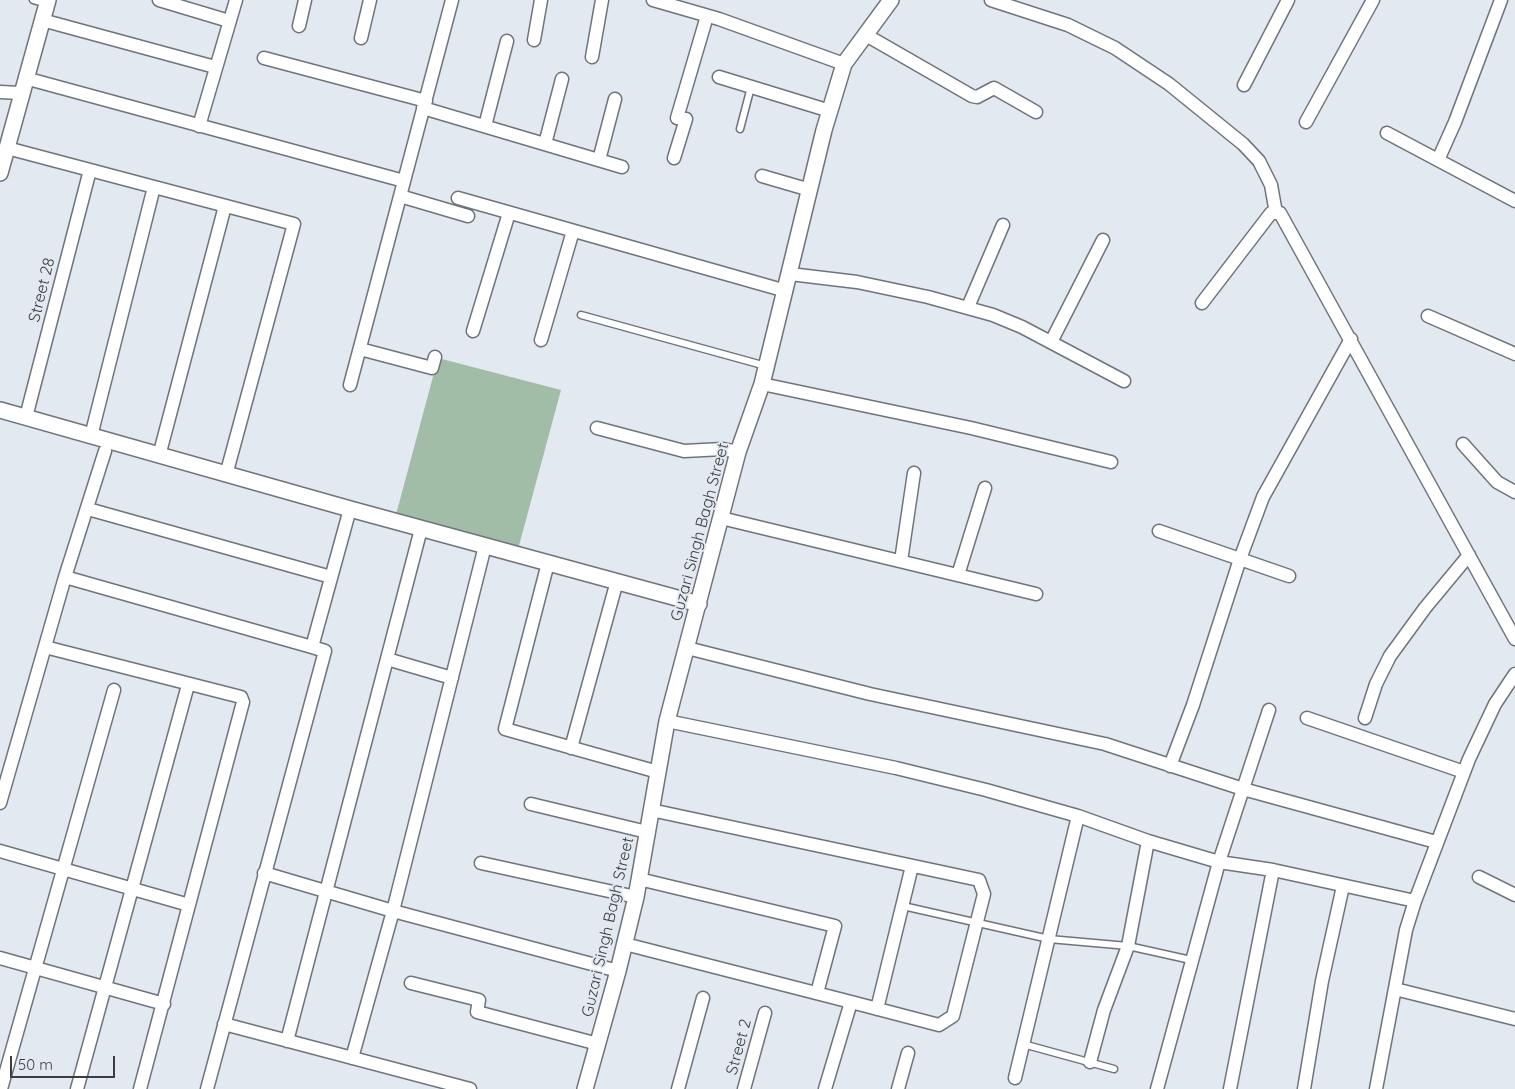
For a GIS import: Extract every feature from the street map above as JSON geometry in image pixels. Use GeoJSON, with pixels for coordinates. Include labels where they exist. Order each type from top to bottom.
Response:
{"type":"FeatureCollection","features":[{"type":"Feature","properties":{"kind":"street"},"geometry":{"type":"LineString","coordinates":[[159,0],[229,21]]}},
{"type":"Feature","properties":{"kind":"street"},"geometry":{"type":"LineString","coordinates":[[199,126],[236,0]]}},
{"type":"Feature","properties":{"kind":"street"},"geometry":{"type":"LineString","coordinates":[[299,26],[305,0]]}},
{"type":"Feature","properties":{"kind":"street"},"geometry":{"type":"LineString","coordinates":[[361,38],[370,0]]}},
{"type":"Feature","properties":{"kind":"street"},"geometry":{"type":"LineString","coordinates":[[350,385],[452,0]]}},
{"type":"Feature","properties":{"kind":"street"},"geometry":{"type":"LineString","coordinates":[[534,40],[541,0]]}},
{"type":"Feature","properties":{"kind":"street"},"geometry":{"type":"LineString","coordinates":[[592,57],[602,0]]}},
{"type":"Feature","properties":{"kind":"street"},"geometry":{"type":"LineString","coordinates":[[653,0],[707,16],[844,64]]}},
{"type":"Feature","properties":{"kind":"street","name":"Guzari Singh Bagh Street"},"geometry":{"type":"LineString","coordinates":[[585,1089],[618,971],[636,897],[667,721],[738,452],[762,384],[830,111],[844,64],[891,0]]}},
{"type":"Feature","properties":{"kind":"street"},"geometry":{"type":"LineString","coordinates":[[991,0],[1068,25],[1114,48],[1170,84],[1243,144],[1259,161],[1271,185],[1276,213]]}},
{"type":"Feature","properties":{"kind":"street"},"geometry":{"type":"LineString","coordinates":[[1244,85],[1288,0]]}},
{"type":"Feature","properties":{"kind":"street"},"geometry":{"type":"LineString","coordinates":[[1306,122],[1373,0]]}},
{"type":"Feature","properties":{"kind":"street"},"geometry":{"type":"LineString","coordinates":[[1438,160],[1455,122],[1501,0]]}},
{"type":"Feature","properties":{"kind":"street"},"geometry":{"type":"LineString","coordinates":[[0,173],[42,20],[42,1]]}},
{"type":"Feature","properties":{"kind":"street"},"geometry":{"type":"LineString","coordinates":[[674,158],[686,119],[678,118],[707,16]]}},
{"type":"Feature","properties":{"kind":"street"},"geometry":{"type":"LineString","coordinates":[[42,20],[215,67]]}},
{"type":"Feature","properties":{"kind":"street"},"geometry":{"type":"LineString","coordinates":[[866,35],[972,96],[977,97],[994,88],[1036,112]]}},
{"type":"Feature","properties":{"kind":"street"},"geometry":{"type":"LineString","coordinates":[[485,126],[507,42]]}},
{"type":"Feature","properties":{"kind":"street"},"geometry":{"type":"LineString","coordinates":[[264,58],[425,104],[485,126],[622,167]]}},
{"type":"Feature","properties":{"kind":"street"},"geometry":{"type":"LineString","coordinates":[[719,77],[830,111]]}},
{"type":"Feature","properties":{"kind":"street"},"geometry":{"type":"LineString","coordinates":[[25,78],[404,181]]}},
{"type":"Feature","properties":{"kind":"street"},"geometry":{"type":"LineString","coordinates":[[545,144],[562,79]]}},
{"type":"Feature","properties":{"kind":"street"},"geometry":{"type":"LineString","coordinates":[[0,92],[21,93]]}},
{"type":"Feature","properties":{"kind":"street"},"geometry":{"type":"LineString","coordinates":[[599,160],[615,99]]}},
{"type":"Feature","properties":{"kind":"street"},"geometry":{"type":"LineString","coordinates":[[1387,133],[1515,201]]}},
{"type":"Feature","properties":{"kind":"street"},"geometry":{"type":"LineString","coordinates":[[7,148],[294,224],[226,474]]}},
{"type":"Feature","properties":{"kind":"street","name":"Street 28"},"geometry":{"type":"LineString","coordinates":[[26,417],[90,170]]}},
{"type":"Feature","properties":{"kind":"street"},"geometry":{"type":"LineString","coordinates":[[762,176],[810,190]]}},
{"type":"Feature","properties":{"kind":"street"},"geometry":{"type":"LineString","coordinates":[[91,436],[154,187]]}},
{"type":"Feature","properties":{"kind":"street"},"geometry":{"type":"LineString","coordinates":[[400,196],[468,216]]}},
{"type":"Feature","properties":{"kind":"street"},"geometry":{"type":"LineString","coordinates":[[458,198],[786,291]]}},
{"type":"Feature","properties":{"kind":"street"},"geometry":{"type":"LineString","coordinates":[[159,456],[225,206]]}},
{"type":"Feature","properties":{"kind":"street"},"geometry":{"type":"LineString","coordinates":[[473,331],[509,212]]}},
{"type":"Feature","properties":{"kind":"street"},"geometry":{"type":"LineString","coordinates":[[1202,304],[1271,213],[1280,213],[1515,639]]}},
{"type":"Feature","properties":{"kind":"street"},"geometry":{"type":"LineString","coordinates":[[968,307],[1003,225]]}},
{"type":"Feature","properties":{"kind":"street"},"geometry":{"type":"LineString","coordinates":[[541,340],[573,231]]}},
{"type":"Feature","properties":{"kind":"street"},"geometry":{"type":"LineString","coordinates":[[1050,342],[1103,240]]}},
{"type":"Feature","properties":{"kind":"street"},"geometry":{"type":"LineString","coordinates":[[790,274],[858,282],[968,307],[1008,321],[1124,381]]}},
{"type":"Feature","properties":{"kind":"street"},"geometry":{"type":"LineString","coordinates":[[1428,316],[1515,354]]}},
{"type":"Feature","properties":{"kind":"street"},"geometry":{"type":"LineString","coordinates":[[1170,766],[1193,705],[1240,559],[1263,497],[1351,339]]}},
{"type":"Feature","properties":{"kind":"street"},"geometry":{"type":"LineString","coordinates":[[360,349],[432,368],[435,358]]}},
{"type":"Feature","properties":{"kind":"street"},"geometry":{"type":"LineString","coordinates":[[762,384],[971,428],[1112,462]]}},
{"type":"Feature","properties":{"kind":"street"},"geometry":{"type":"LineString","coordinates":[[0,410],[421,529],[699,604]]}},
{"type":"Feature","properties":{"kind":"street"},"geometry":{"type":"LineString","coordinates":[[597,428],[684,451],[723,449],[738,452]]}},
{"type":"Feature","properties":{"kind":"street"},"geometry":{"type":"LineString","coordinates":[[1463,444],[1498,482],[1515,492]]}},
{"type":"Feature","properties":{"kind":"street"},"geometry":{"type":"LineString","coordinates":[[0,803],[65,577],[88,510],[105,451]]}},
{"type":"Feature","properties":{"kind":"street"},"geometry":{"type":"LineString","coordinates":[[901,561],[914,473]]}},
{"type":"Feature","properties":{"kind":"street"},"geometry":{"type":"LineString","coordinates":[[958,575],[985,488]]}},
{"type":"Feature","properties":{"kind":"street"},"geometry":{"type":"LineString","coordinates":[[312,647],[350,509]]}},
{"type":"Feature","properties":{"kind":"street"},"geometry":{"type":"LineString","coordinates":[[88,510],[331,577]]}},
{"type":"Feature","properties":{"kind":"street"},"geometry":{"type":"LineString","coordinates":[[721,518],[1036,594]]}},
{"type":"Feature","properties":{"kind":"street"},"geometry":{"type":"LineString","coordinates":[[287,1041],[421,529]]}},
{"type":"Feature","properties":{"kind":"street"},"geometry":{"type":"LineString","coordinates":[[1159,531],[1289,576]]}},
{"type":"Feature","properties":{"kind":"street"},"geometry":{"type":"LineString","coordinates":[[352,1058],[393,911],[485,546]]}},
{"type":"Feature","properties":{"kind":"street"},"geometry":{"type":"LineString","coordinates":[[1365,718],[1376,684],[1390,656],[1425,608],[1469,555]]}},
{"type":"Feature","properties":{"kind":"street"},"geometry":{"type":"LineString","coordinates":[[548,563],[505,730],[658,772]]}},
{"type":"Feature","properties":{"kind":"street"},"geometry":{"type":"LineString","coordinates":[[65,577],[325,651],[207,1089]]}},
{"type":"Feature","properties":{"kind":"street"},"geometry":{"type":"LineString","coordinates":[[571,748],[616,582]]}},
{"type":"Feature","properties":{"kind":"street"},"geometry":{"type":"LineString","coordinates":[[45,647],[241,698],[243,702],[140,1089]]}},
{"type":"Feature","properties":{"kind":"street"},"geometry":{"type":"LineString","coordinates":[[687,648],[870,694],[1105,744],[1243,789],[1436,842]]}},
{"type":"Feature","properties":{"kind":"street"},"geometry":{"type":"LineString","coordinates":[[387,659],[452,678]]}},
{"type":"Feature","properties":{"kind":"street"},"geometry":{"type":"LineString","coordinates":[[1376,1089],[1406,930],[1415,901],[1464,772],[1495,704],[1515,674]]}},
{"type":"Feature","properties":{"kind":"street"},"geometry":{"type":"LineString","coordinates":[[77,1089],[134,889],[188,685]]}},
{"type":"Feature","properties":{"kind":"street"},"geometry":{"type":"LineString","coordinates":[[1,1089],[114,690]]}},
{"type":"Feature","properties":{"kind":"street"},"geometry":{"type":"LineString","coordinates":[[1156,1089],[1219,862],[1269,710]]}},
{"type":"Feature","properties":{"kind":"street"},"geometry":{"type":"LineString","coordinates":[[1307,718],[1464,772]]}},
{"type":"Feature","properties":{"kind":"street"},"geometry":{"type":"LineString","coordinates":[[667,721],[896,768],[1078,816],[1219,862],[1273,870],[1415,901]]}},
{"type":"Feature","properties":{"kind":"street"},"geometry":{"type":"LineString","coordinates":[[531,804],[647,832]]}},
{"type":"Feature","properties":{"kind":"street"},"geometry":{"type":"LineString","coordinates":[[625,944],[939,1026],[953,1016],[984,894],[978,880],[651,810]]}},
{"type":"Feature","properties":{"kind":"street"},"geometry":{"type":"LineString","coordinates":[[1015,1078],[1078,816]]}},
{"type":"Feature","properties":{"kind":"street"},"geometry":{"type":"LineString","coordinates":[[1090,1062],[1104,1010],[1128,946],[1148,840]]}},
{"type":"Feature","properties":{"kind":"street"},"geometry":{"type":"LineString","coordinates":[[0,851],[189,905]]}},
{"type":"Feature","properties":{"kind":"street"},"geometry":{"type":"LineString","coordinates":[[481,863],[636,897]]}},
{"type":"Feature","properties":{"kind":"street"},"geometry":{"type":"LineString","coordinates":[[877,1009],[912,866]]}},
{"type":"Feature","properties":{"kind":"street"},"geometry":{"type":"LineString","coordinates":[[1230,1089],[1273,870]]}},
{"type":"Feature","properties":{"kind":"street"},"geometry":{"type":"LineString","coordinates":[[264,873],[393,911],[618,971]]}},
{"type":"Feature","properties":{"kind":"street"},"geometry":{"type":"LineString","coordinates":[[1479,877],[1515,895]]}},
{"type":"Feature","properties":{"kind":"street"},"geometry":{"type":"LineString","coordinates":[[639,879],[835,926],[817,993]]}},
{"type":"Feature","properties":{"kind":"street"},"geometry":{"type":"LineString","coordinates":[[1304,1089],[1324,972],[1343,886]]}},
{"type":"Feature","properties":{"kind":"street"},"geometry":{"type":"LineString","coordinates":[[0,958],[164,1004]]}},
{"type":"Feature","properties":{"kind":"street"},"geometry":{"type":"LineString","coordinates":[[411,983],[479,1000],[477,1012],[598,1044]]}},
{"type":"Feature","properties":{"kind":"street"},"geometry":{"type":"LineString","coordinates":[[1395,989],[1515,1019]]}},
{"type":"Feature","properties":{"kind":"street"},"geometry":{"type":"LineString","coordinates":[[678,1089],[703,998]]}},
{"type":"Feature","properties":{"kind":"street"},"geometry":{"type":"LineString","coordinates":[[825,1089],[851,1002]]}},
{"type":"Feature","properties":{"kind":"street","name":"Street 2"},"geometry":{"type":"LineString","coordinates":[[744,1089],[765,1013]]}},
{"type":"Feature","properties":{"kind":"street"},"geometry":{"type":"LineString","coordinates":[[224,1024],[352,1058],[428,1084],[470,1089]]}},
{"type":"Feature","properties":{"kind":"street"},"geometry":{"type":"LineString","coordinates":[[898,1089],[908,1054]]}},
{"type":"Feature","properties":{"kind":"lane"},"geometry":{"type":"LineString","coordinates":[[740,129],[751,87]]}},
{"type":"Feature","properties":{"kind":"lane"},"geometry":{"type":"LineString","coordinates":[[581,315],[766,366]]}},
{"type":"Feature","properties":{"kind":"lane"},"geometry":{"type":"LineString","coordinates":[[902,906],[1049,939],[1128,946],[1191,960]]}},
{"type":"Feature","properties":{"kind":"lane"},"geometry":{"type":"LineString","coordinates":[[1023,1044],[1114,1068]]}},
{"type":"Feature","properties":{"kind":"green space"},"geometry":{"type":"Polygon","coordinates":[[[438,358],[561,390],[517,553],[394,522],[438,358]]]}}]}
